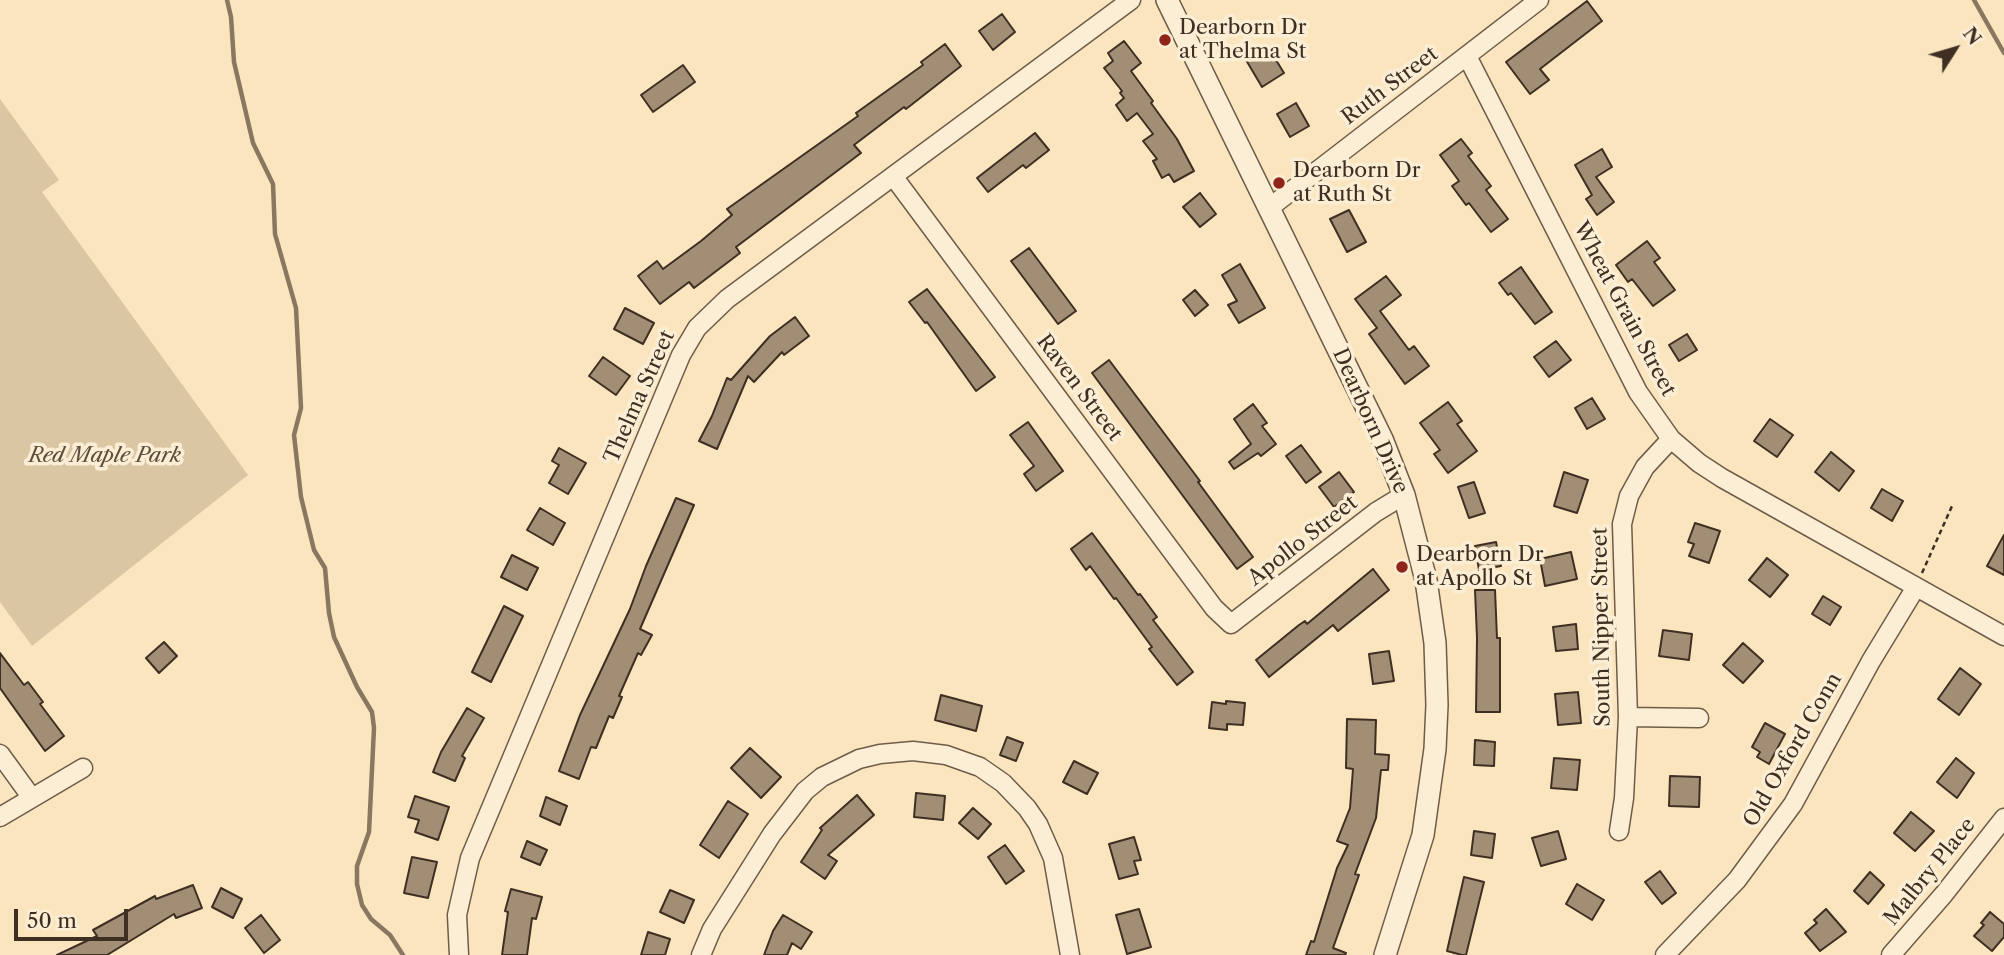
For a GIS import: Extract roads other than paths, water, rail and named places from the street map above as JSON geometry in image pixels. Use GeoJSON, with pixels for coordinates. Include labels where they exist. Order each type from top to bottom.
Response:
{"type":"FeatureCollection","features":[{"type":"Feature","properties":{"kind":"street","name":"Thelma Street"},"geometry":{"type":"LineString","coordinates":[[459,955],[457,915],[470,858],[681,355],[697,328],[727,299],[1131,0]]}},
{"type":"Feature","properties":{"kind":"street","name":"Dearborn Drive"},"geometry":{"type":"LineString","coordinates":[[1167,0],[1372,416],[1404,495],[1431,608],[1436,677],[1435,749],[1423,835],[1385,955]]}},
{"type":"Feature","properties":{"kind":"street","name":"Ruth Street"},"geometry":{"type":"LineString","coordinates":[[1269,208],[1539,0]]}},
{"type":"Feature","properties":{"kind":"street","name":"Wheat Grain Street"},"geometry":{"type":"LineString","coordinates":[[1467,56],[1639,392],[1671,439],[1699,463],[1723,478],[2004,636]]}},
{"type":"Feature","properties":{"kind":"street","name":"Raven Street"},"geometry":{"type":"LineString","coordinates":[[892,176],[1214,608],[1231,624]]}},
{"type":"Feature","properties":{"kind":"street","name":"South Nipper Street"},"geometry":{"type":"LineString","coordinates":[[1619,831],[1624,798],[1628,717],[1622,524],[1629,496],[1645,467],[1671,439]]}},
{"type":"Feature","properties":{"kind":"street","name":"Apollo Street"},"geometry":{"type":"LineString","coordinates":[[1231,624],[1376,512],[1404,495]]}},
{"type":"Feature","properties":{"kind":"street","name":"Old Oxford Conn"},"geometry":{"type":"LineString","coordinates":[[1665,955],[1737,880],[1793,804],[1871,661],[1916,587]]}},
{"type":"Feature","properties":{"kind":"street"},"geometry":{"type":"LineString","coordinates":[[1628,717],[1699,718]]}},
{"type":"Feature","properties":{"kind":"street"},"geometry":{"type":"LineString","coordinates":[[701,955],[712,929],[772,834],[805,792],[822,778],[859,760],[880,754],[913,751],[946,755],[980,767],[1003,783],[1027,808],[1054,858],[1070,955]]}},
{"type":"Feature","properties":{"kind":"street"},"geometry":{"type":"LineString","coordinates":[[0,754],[32,798]]}},
{"type":"Feature","properties":{"kind":"street"},"geometry":{"type":"LineString","coordinates":[[0,817],[83,768]]}},
{"type":"Feature","properties":{"kind":"street","name":"Malbry Place"},"geometry":{"type":"LineString","coordinates":[[1891,955],[2004,818]]}},
{"type":"Feature","properties":{"kind":"waterway"},"geometry":{"type":"LineString","coordinates":[[227,0],[234,62],[253,143],[273,184],[275,234],[296,308],[301,408],[294,435],[301,497],[314,550],[325,568],[334,637],[372,712],[374,728],[369,832],[357,866],[357,884],[362,905],[371,919],[390,935],[403,955]]}},
{"type":"Feature","properties":{"kind":"waterway"},"geometry":{"type":"LineString","coordinates":[[1974,0],[2004,53]]}},
{"type":"Feature","properties":{"kind":"place","name":"Dearborn Dr at Thelma St"},"geometry":{"type":"Point","coordinates":[1165,40]}},
{"type":"Feature","properties":{"kind":"place","name":"Dearborn Dr at Ruth St"},"geometry":{"type":"Point","coordinates":[1279,183]}},
{"type":"Feature","properties":{"kind":"place","name":"Dearborn Dr at Apollo St"},"geometry":{"type":"Point","coordinates":[1402,567]}},
{"type":"Feature","properties":{"kind":"park label","name":"Red Maple Park"},"geometry":{"type":"Point","coordinates":[105,456]}}]}
